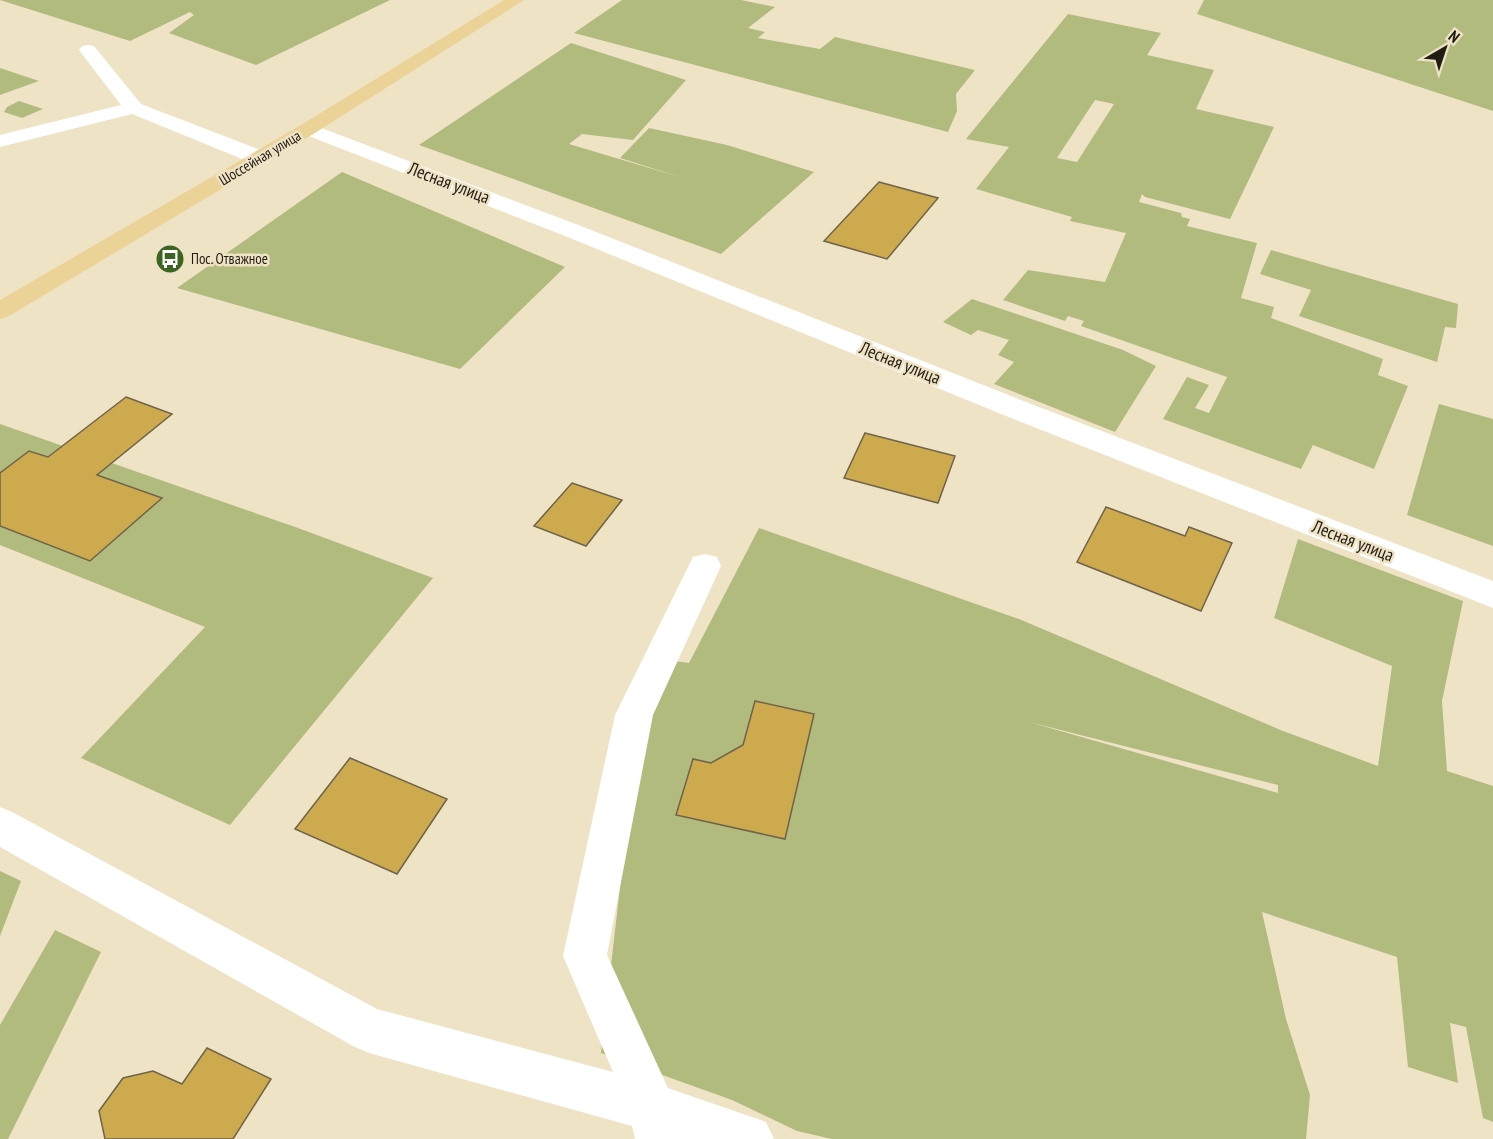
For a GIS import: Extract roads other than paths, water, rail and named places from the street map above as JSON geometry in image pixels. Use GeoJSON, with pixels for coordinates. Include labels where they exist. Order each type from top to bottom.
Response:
{"type":"FeatureCollection","features":[{"type":"Feature","properties":{"kind":"main road","name":"Шоссейная улица"},"geometry":{"type":"LineString","coordinates":[[0,311],[260,158],[516,0]]}},
{"type":"Feature","properties":{"kind":"street"},"geometry":{"type":"LineString","coordinates":[[88,50],[134,108],[260,158]]}},
{"type":"Feature","properties":{"kind":"street"},"geometry":{"type":"LineString","coordinates":[[0,141],[134,108]]}},
{"type":"Feature","properties":{"kind":"street","name":"Лесная улица"},"geometry":{"type":"LineString","coordinates":[[308,129],[584,236],[1017,410],[1493,595]]}},
{"type":"Feature","properties":{"kind":"street"},"geometry":{"type":"LineString","coordinates":[[656,1123],[585,956],[634,715],[705,566]]}},
{"type":"Feature","properties":{"kind":"street"},"geometry":{"type":"LineString","coordinates":[[0,826],[369,1030],[656,1123],[749,1139]]}},
{"type":"Feature","properties":{"kind":"place","name":"Пос. Отважное"},"geometry":{"type":"Point","coordinates":[170,259]}}]}
